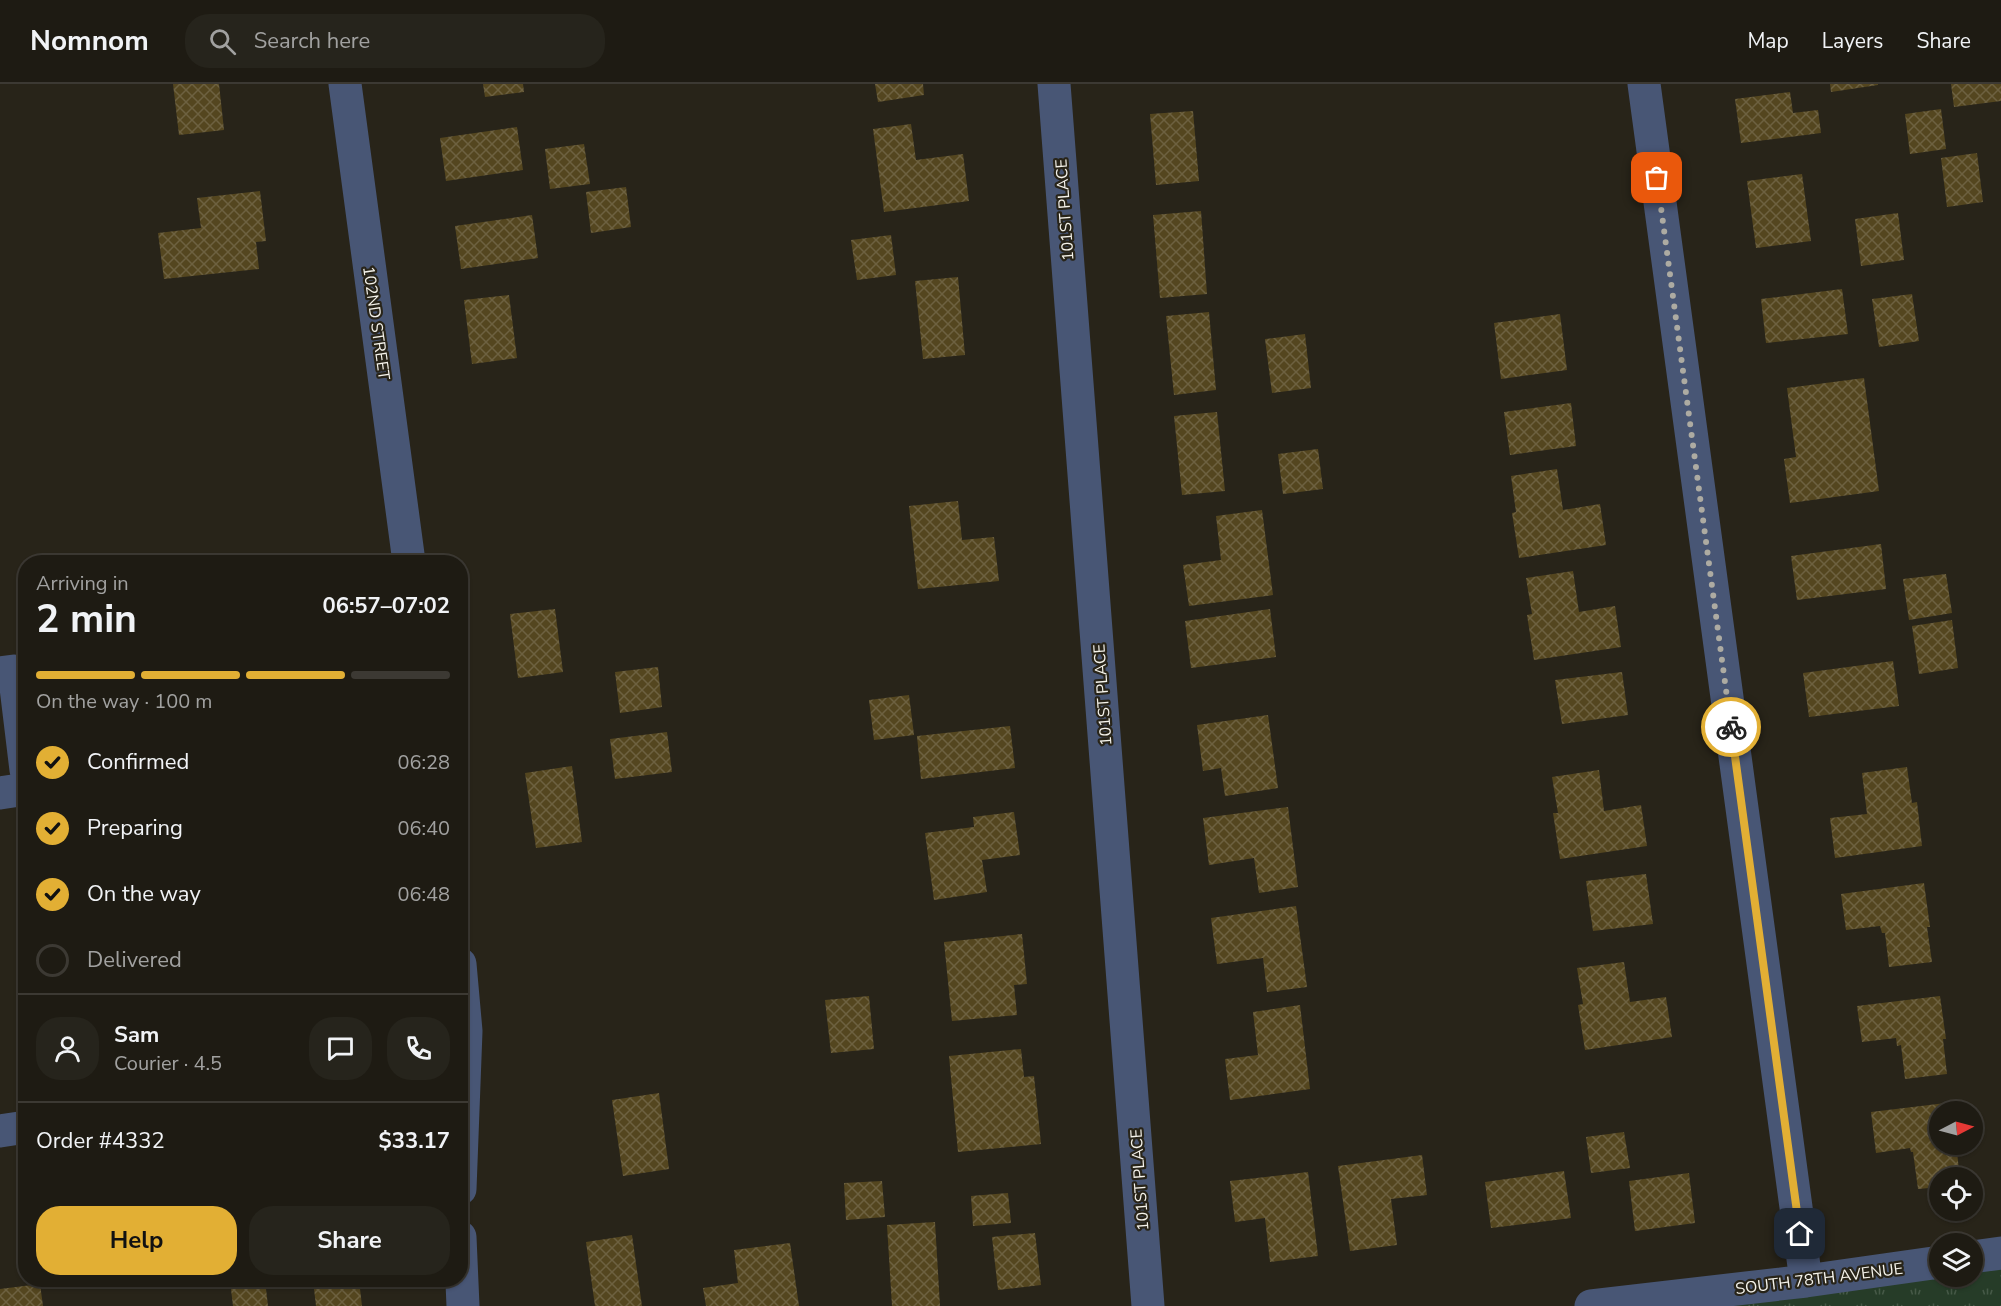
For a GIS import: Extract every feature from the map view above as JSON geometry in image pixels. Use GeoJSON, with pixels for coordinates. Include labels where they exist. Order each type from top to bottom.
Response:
{"type":"FeatureCollection","features":[{"type":"Feature","properties":{"kind":"street","name":"102ND STREET"},"geometry":{"type":"LineString","coordinates":[[345,84],[408,555]]}},
{"type":"Feature","properties":{"kind":"street","name":"101ST PLACE"},"geometry":{"type":"LineString","coordinates":[[1054,84],[1148,1306]]}},
{"type":"Feature","properties":{"kind":"street"},"geometry":{"type":"LineString","coordinates":[[1644,84],[1806,1281]]}},
{"type":"Feature","properties":{"kind":"street"},"geometry":{"type":"LineString","coordinates":[[0,673],[14,671],[18,704]]}},
{"type":"Feature","properties":{"kind":"street"},"geometry":{"type":"LineString","coordinates":[[0,793],[18,790]]}},
{"type":"Feature","properties":{"kind":"street"},"geometry":{"type":"LineString","coordinates":[[0,1131],[18,1128]]}},
{"type":"Feature","properties":{"kind":"street"},"geometry":{"type":"LineString","coordinates":[[1983,1255],[2001,1253]]}},
{"type":"Feature","properties":{"kind":"street","name":"SOUTH 78TH AVENUE"},"geometry":{"type":"LineString","coordinates":[[1591,1306],[1806,1281],[1929,1264]]}},
{"type":"Feature","properties":{"kind":"street"},"geometry":{"type":"LineString","coordinates":[[462,1287],[463,1306]]}},
{"type":"Feature","properties":{"kind":"green space"},"geometry":{"type":"Polygon","coordinates":[[[2001,1266],[2001,1306],[1688,1306],[1929,1277],[1929,1287],[1983,1287],[1983,1269],[2001,1266]]]}},
{"type":"Feature","properties":{"kind":"building"},"geometry":{"type":"Polygon","coordinates":[[[173,84],[219,84],[224,130],[179,135],[173,84]]]}},
{"type":"Feature","properties":{"kind":"building"},"geometry":{"type":"Polygon","coordinates":[[[483,84],[523,84],[524,92],[485,97],[483,84]]]}},
{"type":"Feature","properties":{"kind":"building"},"geometry":{"type":"Polygon","coordinates":[[[875,84],[923,84],[924,95],[878,102],[875,84]]]}},
{"type":"Feature","properties":{"kind":"building"},"geometry":{"type":"Polygon","coordinates":[[[1830,84],[1878,84],[1878,85],[1831,92],[1830,84]]]}},
{"type":"Feature","properties":{"kind":"building"},"geometry":{"type":"Polygon","coordinates":[[[1951,84],[2001,84],[2001,101],[1954,107],[1951,84]]]}},
{"type":"Feature","properties":{"kind":"building"},"geometry":{"type":"Polygon","coordinates":[[[1790,92],[1793,113],[1818,110],[1821,133],[1741,143],[1735,99],[1790,92]]]}},
{"type":"Feature","properties":{"kind":"building"},"geometry":{"type":"Polygon","coordinates":[[[1941,109],[1946,149],[1910,154],[1905,114],[1941,109]]]}},
{"type":"Feature","properties":{"kind":"building"},"geometry":{"type":"Polygon","coordinates":[[[1193,111],[1199,181],[1156,185],[1150,114],[1193,111]]]}},
{"type":"Feature","properties":{"kind":"building"},"geometry":{"type":"Polygon","coordinates":[[[911,124],[916,160],[963,154],[969,201],[884,212],[873,129],[911,124]]]}},
{"type":"Feature","properties":{"kind":"building"},"geometry":{"type":"Polygon","coordinates":[[[517,127],[523,170],[446,181],[440,138],[517,127]]]}},
{"type":"Feature","properties":{"kind":"building"},"geometry":{"type":"Polygon","coordinates":[[[584,144],[590,184],[550,189],[545,149],[584,144]]]}},
{"type":"Feature","properties":{"kind":"building"},"geometry":{"type":"Polygon","coordinates":[[[1977,153],[1983,202],[1947,207],[1941,158],[1977,153]]]}},
{"type":"Feature","properties":{"kind":"building"},"geometry":{"type":"Polygon","coordinates":[[[1802,174],[1811,241],[1756,248],[1747,181],[1802,174]]]}},
{"type":"Feature","properties":{"kind":"building"},"geometry":{"type":"Polygon","coordinates":[[[626,187],[631,227],[591,233],[586,192],[626,187]]]}},
{"type":"Feature","properties":{"kind":"building"},"geometry":{"type":"Polygon","coordinates":[[[260,191],[266,241],[256,242],[259,269],[164,279],[158,233],[201,228],[197,198],[260,191]]]}},
{"type":"Feature","properties":{"kind":"building"},"geometry":{"type":"Polygon","coordinates":[[[1201,211],[1207,294],[1160,298],[1153,215],[1201,211]]]}},
{"type":"Feature","properties":{"kind":"building"},"geometry":{"type":"Polygon","coordinates":[[[1898,213],[1904,260],[1861,266],[1855,219],[1898,213]]]}},
{"type":"Feature","properties":{"kind":"building"},"geometry":{"type":"Polygon","coordinates":[[[532,215],[538,258],[461,269],[455,226],[532,215]]]}},
{"type":"Feature","properties":{"kind":"building"},"geometry":{"type":"Polygon","coordinates":[[[891,235],[896,275],[857,280],[851,240],[891,235]]]}},
{"type":"Feature","properties":{"kind":"building"},"geometry":{"type":"Polygon","coordinates":[[[958,277],[965,355],[923,359],[915,281],[958,277]]]}},
{"type":"Feature","properties":{"kind":"building"},"geometry":{"type":"Polygon","coordinates":[[[1842,289],[1848,334],[1766,343],[1761,299],[1842,289]]]}},
{"type":"Feature","properties":{"kind":"building"},"geometry":{"type":"Polygon","coordinates":[[[1912,294],[1919,341],[1879,347],[1872,299],[1912,294]]]}},
{"type":"Feature","properties":{"kind":"building"},"geometry":{"type":"Polygon","coordinates":[[[509,295],[517,358],[472,364],[464,300],[509,295]]]}},
{"type":"Feature","properties":{"kind":"building"},"geometry":{"type":"Polygon","coordinates":[[[1209,312],[1216,390],[1174,395],[1166,316],[1209,312]]]}},
{"type":"Feature","properties":{"kind":"building"},"geometry":{"type":"Polygon","coordinates":[[[1560,314],[1567,370],[1501,379],[1494,323],[1560,314]]]}},
{"type":"Feature","properties":{"kind":"building"},"geometry":{"type":"Polygon","coordinates":[[[1305,334],[1311,388],[1272,393],[1265,339],[1305,334]]]}},
{"type":"Feature","properties":{"kind":"building"},"geometry":{"type":"Polygon","coordinates":[[[1864,378],[1879,491],[1790,503],[1784,459],[1796,457],[1787,388],[1864,378]]]}},
{"type":"Feature","properties":{"kind":"building"},"geometry":{"type":"Polygon","coordinates":[[[1571,403],[1576,446],[1510,455],[1504,412],[1571,403]]]}},
{"type":"Feature","properties":{"kind":"building"},"geometry":{"type":"Polygon","coordinates":[[[1217,412],[1225,491],[1182,495],[1174,416],[1217,412]]]}},
{"type":"Feature","properties":{"kind":"building"},"geometry":{"type":"Polygon","coordinates":[[[1318,449],[1323,489],[1283,494],[1278,454],[1318,449]]]}},
{"type":"Feature","properties":{"kind":"building"},"geometry":{"type":"Polygon","coordinates":[[[1557,469],[1563,510],[1600,504],[1606,545],[1519,558],[1512,513],[1516,512],[1511,476],[1557,469]]]}},
{"type":"Feature","properties":{"kind":"building"},"geometry":{"type":"Polygon","coordinates":[[[958,501],[962,540],[994,537],[999,581],[918,589],[909,506],[958,501]]]}},
{"type":"Feature","properties":{"kind":"building"},"geometry":{"type":"Polygon","coordinates":[[[1262,510],[1273,595],[1189,606],[1183,565],[1221,560],[1216,516],[1262,510]]]}},
{"type":"Feature","properties":{"kind":"building"},"geometry":{"type":"Polygon","coordinates":[[[1881,544],[1886,589],[1797,600],[1791,556],[1881,544]]]}},
{"type":"Feature","properties":{"kind":"building"},"geometry":{"type":"Polygon","coordinates":[[[1573,571],[1579,612],[1615,606],[1621,647],[1534,660],[1527,615],[1532,614],[1526,578],[1573,571]]]}},
{"type":"Feature","properties":{"kind":"building"},"geometry":{"type":"Polygon","coordinates":[[[1946,574],[1952,613],[1909,620],[1903,579],[1946,574]]]}},
{"type":"Feature","properties":{"kind":"building"},"geometry":{"type":"Polygon","coordinates":[[[555,609],[563,672],[518,678],[510,614],[555,609]]]}},
{"type":"Feature","properties":{"kind":"building"},"geometry":{"type":"Polygon","coordinates":[[[1270,609],[1276,657],[1191,668],[1185,621],[1270,609]]]}},
{"type":"Feature","properties":{"kind":"building"},"geometry":{"type":"Polygon","coordinates":[[[1952,620],[1958,668],[1919,674],[1912,626],[1952,620]]]}},
{"type":"Feature","properties":{"kind":"building"},"geometry":{"type":"Polygon","coordinates":[[[1893,661],[1899,706],[1809,717],[1803,673],[1893,661]]]}},
{"type":"Feature","properties":{"kind":"building"},"geometry":{"type":"Polygon","coordinates":[[[658,667],[662,707],[620,713],[615,672],[658,667]]]}},
{"type":"Feature","properties":{"kind":"building"},"geometry":{"type":"Polygon","coordinates":[[[1622,672],[1628,715],[1562,724],[1555,680],[1622,672]]]}},
{"type":"Feature","properties":{"kind":"building"},"geometry":{"type":"Polygon","coordinates":[[[909,695],[914,735],[874,740],[869,700],[909,695]]]}},
{"type":"Feature","properties":{"kind":"building"},"geometry":{"type":"Polygon","coordinates":[[[1268,715],[1278,788],[1225,796],[1221,768],[1203,771],[1197,725],[1268,715]]]}},
{"type":"Feature","properties":{"kind":"building"},"geometry":{"type":"Polygon","coordinates":[[[1010,726],[1015,768],[921,779],[917,736],[1010,726]]]}},
{"type":"Feature","properties":{"kind":"building"},"geometry":{"type":"Polygon","coordinates":[[[667,732],[672,772],[615,779],[610,739],[667,732]]]}},
{"type":"Feature","properties":{"kind":"building"},"geometry":{"type":"Polygon","coordinates":[[[572,766],[582,842],[536,848],[525,773],[572,766]]]}},
{"type":"Feature","properties":{"kind":"building"},"geometry":{"type":"Polygon","coordinates":[[[1907,767],[1912,803],[1917,802],[1922,846],[1835,858],[1830,818],[1867,814],[1862,773],[1907,767]]]}},
{"type":"Feature","properties":{"kind":"building"},"geometry":{"type":"Polygon","coordinates":[[[1599,770],[1604,811],[1641,805],[1647,846],[1560,859],[1553,813],[1558,813],[1552,777],[1599,770]]]}},
{"type":"Feature","properties":{"kind":"building"},"geometry":{"type":"Polygon","coordinates":[[[1288,807],[1298,887],[1259,893],[1254,858],[1209,865],[1203,818],[1288,807]]]}},
{"type":"Feature","properties":{"kind":"building"},"geometry":{"type":"Polygon","coordinates":[[[1014,812],[1020,855],[982,860],[987,892],[934,900],[925,833],[974,827],[973,817],[1014,812]]]}},
{"type":"Feature","properties":{"kind":"building"},"geometry":{"type":"Polygon","coordinates":[[[1646,874],[1653,924],[1593,931],[1586,881],[1646,874]]]}},
{"type":"Feature","properties":{"kind":"building"},"geometry":{"type":"Polygon","coordinates":[[[1924,883],[1932,962],[1889,967],[1885,933],[1882,933],[1880,926],[1846,930],[1841,894],[1924,883]]]}},
{"type":"Feature","properties":{"kind":"building"},"geometry":{"type":"Polygon","coordinates":[[[1296,906],[1307,987],[1267,992],[1263,958],[1217,964],[1211,918],[1296,906]]]}},
{"type":"Feature","properties":{"kind":"building"},"geometry":{"type":"Polygon","coordinates":[[[1022,934],[1027,984],[1014,985],[1017,1015],[952,1021],[944,942],[1022,934]]]}},
{"type":"Feature","properties":{"kind":"building"},"geometry":{"type":"Polygon","coordinates":[[[1624,962],[1630,1002],[1666,997],[1672,1037],[1585,1050],[1578,1005],[1583,1004],[1577,968],[1624,962]]]}},
{"type":"Feature","properties":{"kind":"building"},"geometry":{"type":"Polygon","coordinates":[[[869,996],[874,1049],[831,1053],[825,1000],[869,996]]]}},
{"type":"Feature","properties":{"kind":"building"},"geometry":{"type":"Polygon","coordinates":[[[1940,996],[1946,1039],[1943,1039],[1947,1074],[1905,1079],[1901,1045],[1897,1046],[1896,1038],[1862,1042],[1857,1006],[1940,996]]]}},
{"type":"Feature","properties":{"kind":"building"},"geometry":{"type":"Polygon","coordinates":[[[1300,1005],[1310,1089],[1230,1100],[1225,1059],[1258,1055],[1253,1012],[1300,1005]]]}},
{"type":"Feature","properties":{"kind":"building"},"geometry":{"type":"Polygon","coordinates":[[[1021,1049],[1024,1077],[1034,1076],[1041,1144],[958,1152],[949,1056],[1021,1049]]]}},
{"type":"Feature","properties":{"kind":"building"},"geometry":{"type":"Polygon","coordinates":[[[659,1093],[669,1169],[623,1176],[612,1100],[659,1093]]]}},
{"type":"Feature","properties":{"kind":"building"},"geometry":{"type":"Polygon","coordinates":[[[1929,1105],[1929,1155],[1957,1155],[1959,1167],[1929,1167],[1929,1188],[1918,1189],[1913,1152],[1910,1148],[1876,1153],[1871,1112],[1929,1105]]]}},
{"type":"Feature","properties":{"kind":"building"},"geometry":{"type":"Polygon","coordinates":[[[1624,1132],[1630,1168],[1591,1173],[1586,1137],[1624,1132]]]}},
{"type":"Feature","properties":{"kind":"building"},"geometry":{"type":"Polygon","coordinates":[[[1422,1155],[1427,1195],[1391,1199],[1397,1245],[1350,1251],[1338,1166],[1422,1155]]]}},
{"type":"Feature","properties":{"kind":"building"},"geometry":{"type":"Polygon","coordinates":[[[1564,1171],[1571,1218],[1491,1228],[1485,1182],[1564,1171]]]}},
{"type":"Feature","properties":{"kind":"building"},"geometry":{"type":"Polygon","coordinates":[[[1308,1172],[1318,1256],[1270,1262],[1265,1218],[1235,1222],[1230,1181],[1308,1172]]]}},
{"type":"Feature","properties":{"kind":"building"},"geometry":{"type":"Polygon","coordinates":[[[1689,1173],[1695,1223],[1635,1231],[1629,1181],[1689,1173]]]}},
{"type":"Feature","properties":{"kind":"building"},"geometry":{"type":"Polygon","coordinates":[[[882,1181],[885,1217],[846,1220],[844,1183],[882,1181]]]}},
{"type":"Feature","properties":{"kind":"building"},"geometry":{"type":"Polygon","coordinates":[[[1008,1193],[1011,1223],[973,1226],[971,1196],[1008,1193]]]}},
{"type":"Feature","properties":{"kind":"building"},"geometry":{"type":"Polygon","coordinates":[[[935,1222],[940,1306],[892,1306],[887,1225],[935,1222]]]}},
{"type":"Feature","properties":{"kind":"building"},"geometry":{"type":"Polygon","coordinates":[[[1035,1233],[1041,1285],[998,1290],[992,1237],[1035,1233]]]}},
{"type":"Feature","properties":{"kind":"building"},"geometry":{"type":"Polygon","coordinates":[[[632,1235],[642,1306],[595,1306],[586,1242],[632,1235]]]}},
{"type":"Feature","properties":{"kind":"building"},"geometry":{"type":"Polygon","coordinates":[[[790,1243],[799,1306],[706,1306],[703,1288],[738,1283],[734,1250],[790,1243]]]}},
{"type":"Feature","properties":{"kind":"building"},"geometry":{"type":"Polygon","coordinates":[[[40,1287],[43,1306],[0,1306],[0,1289],[40,1287]]]}},
{"type":"Feature","properties":{"kind":"building"},"geometry":{"type":"Polygon","coordinates":[[[231,1287],[266,1287],[268,1306],[233,1306],[231,1287]]]}},
{"type":"Feature","properties":{"kind":"building"},"geometry":{"type":"Polygon","coordinates":[[[314,1287],[360,1287],[362,1306],[316,1306],[314,1287]]]}},
{"type":"Feature","properties":{"kind":"way so far"},"geometry":{"type":"LineString","coordinates":[[1657,178],[1731,727]]}},
{"type":"Feature","properties":{"kind":"route"},"geometry":{"type":"LineString","coordinates":[[1731,727],[1800,1234]]}}]}
